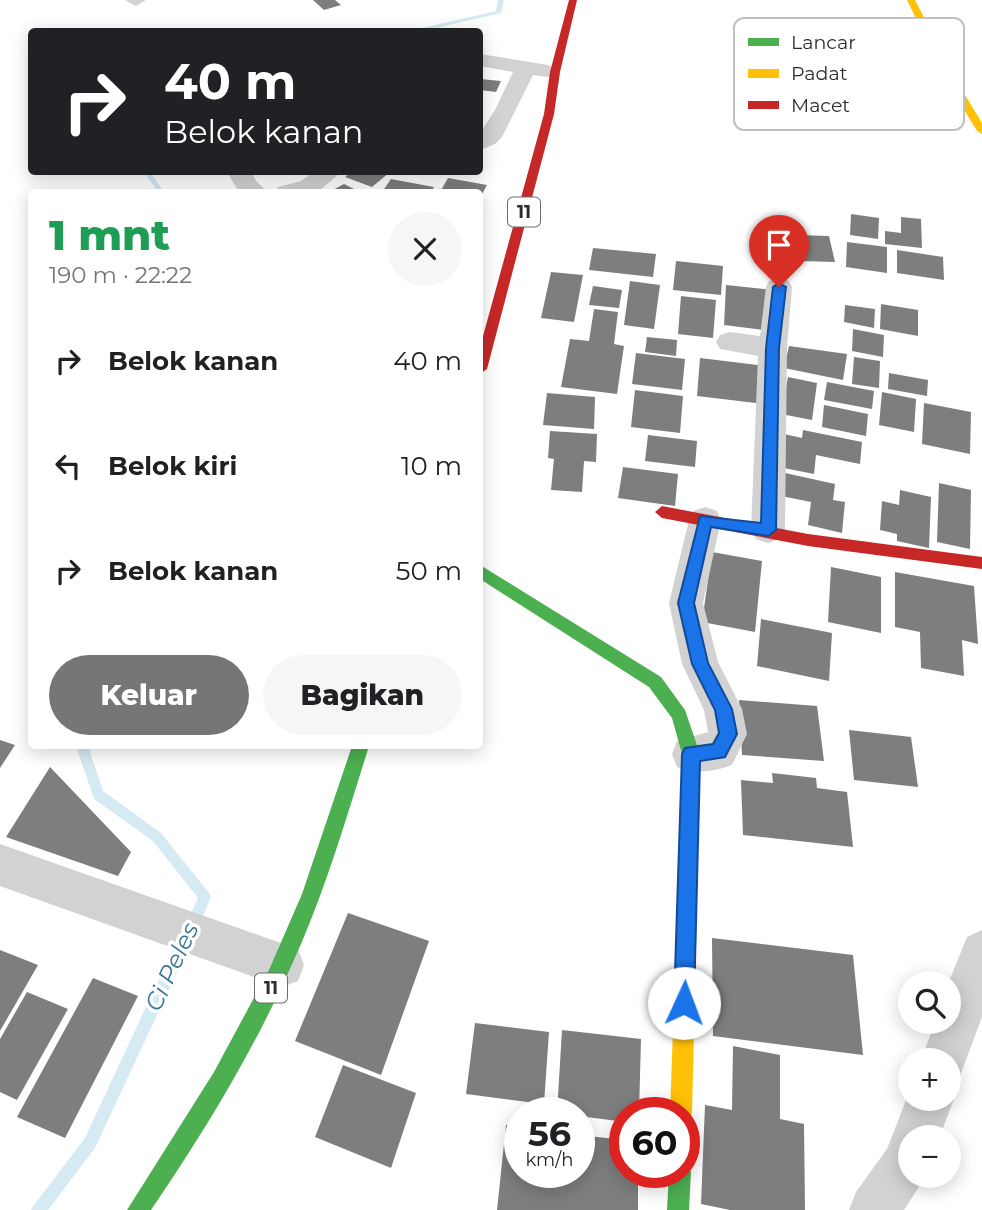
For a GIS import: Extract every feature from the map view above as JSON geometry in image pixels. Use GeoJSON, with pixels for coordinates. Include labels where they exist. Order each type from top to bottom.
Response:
{"type":"FeatureCollection","features":[{"type":"Feature","properties":{"kind":"main road","name":"11"},"geometry":{"type":"LineString","coordinates":[[483,358],[522,222],[549,114],[555,72],[573,0]]}},
{"type":"Feature","properties":{"kind":"main road"},"geometry":{"type":"LineString","coordinates":[[911,0],[920,18]]}},
{"type":"Feature","properties":{"kind":"main road"},"geometry":{"type":"LineString","coordinates":[[964,101],[982,131]]}},
{"type":"Feature","properties":{"kind":"main road"},"geometry":{"type":"LineString","coordinates":[[662,512],[768,530],[808,540],[982,563]]}},
{"type":"Feature","properties":{"kind":"main road"},"geometry":{"type":"LineString","coordinates":[[483,573],[655,682],[680,714],[688,733],[691,754],[681,1097]]}},
{"type":"Feature","properties":{"kind":"main road","name":"11"},"geometry":{"type":"LineString","coordinates":[[138,1210],[215,1093],[282,965],[311,892],[359,749]]}},
{"type":"Feature","properties":{"kind":"main road"},"geometry":{"type":"LineString","coordinates":[[678,1210],[679,1188]]}},
{"type":"Feature","properties":{"kind":"street"},"geometry":{"type":"LineString","coordinates":[[483,61],[555,72]]}},
{"type":"Feature","properties":{"kind":"street"},"geometry":{"type":"LineString","coordinates":[[483,142],[496,128],[525,69]]}},
{"type":"Feature","properties":{"kind":"street"},"geometry":{"type":"LineString","coordinates":[[241,175],[251,189]]}},
{"type":"Feature","properties":{"kind":"street"},"geometry":{"type":"LineString","coordinates":[[298,189],[310,186],[325,175]]}},
{"type":"Feature","properties":{"kind":"street"},"geometry":{"type":"LineString","coordinates":[[768,530],[773,348],[779,287]]}},
{"type":"Feature","properties":{"kind":"street"},"geometry":{"type":"LineString","coordinates":[[730,342],[773,348]]}},
{"type":"Feature","properties":{"kind":"street"},"geometry":{"type":"LineString","coordinates":[[691,754],[718,752],[728,734],[723,709],[700,664],[686,603],[705,520]]}},
{"type":"Feature","properties":{"kind":"street"},"geometry":{"type":"LineString","coordinates":[[0,864],[282,965]]}},
{"type":"Feature","properties":{"kind":"street"},"geometry":{"type":"LineString","coordinates":[[948,1048],[982,952]]}},
{"type":"Feature","properties":{"kind":"street"},"geometry":{"type":"LineString","coordinates":[[874,1210],[898,1174]]}},
{"type":"Feature","properties":{"kind":"building"},"geometry":{"type":"Polygon","coordinates":[[[313,0],[335,0],[341,5],[324,10],[313,0]]]}},
{"type":"Feature","properties":{"kind":"building"},"geometry":{"type":"Polygon","coordinates":[[[483,79],[501,81],[496,92],[483,90],[483,79]]]}},
{"type":"Feature","properties":{"kind":"building"},"geometry":{"type":"Polygon","coordinates":[[[348,175],[386,175],[372,187],[345,177],[348,175]]]}},
{"type":"Feature","properties":{"kind":"building"},"geometry":{"type":"Polygon","coordinates":[[[448,178],[487,185],[483,192],[483,189],[442,189],[448,178]]]}},
{"type":"Feature","properties":{"kind":"building"},"geometry":{"type":"Polygon","coordinates":[[[391,179],[434,187],[433,189],[384,189],[391,179]]]}},
{"type":"Feature","properties":{"kind":"building"},"geometry":{"type":"Polygon","coordinates":[[[344,184],[354,189],[335,189],[344,184]]]}},
{"type":"Feature","properties":{"kind":"building"},"geometry":{"type":"Polygon","coordinates":[[[851,214],[879,218],[878,239],[850,235],[851,214]]]}},
{"type":"Feature","properties":{"kind":"building"},"geometry":{"type":"Polygon","coordinates":[[[901,217],[921,219],[922,248],[885,244],[885,231],[901,233],[901,217]]]}},
{"type":"Feature","properties":{"kind":"building"},"geometry":{"type":"Polygon","coordinates":[[[794,235],[829,236],[835,262],[800,261],[794,235]]]}},
{"type":"Feature","properties":{"kind":"building"},"geometry":{"type":"Polygon","coordinates":[[[847,242],[887,247],[887,273],[846,267],[847,242]]]}},
{"type":"Feature","properties":{"kind":"building"},"geometry":{"type":"Polygon","coordinates":[[[593,248],[656,254],[653,277],[589,270],[593,248]]]}},
{"type":"Feature","properties":{"kind":"building"},"geometry":{"type":"Polygon","coordinates":[[[897,250],[943,257],[944,280],[897,273],[897,250]]]}},
{"type":"Feature","properties":{"kind":"building"},"geometry":{"type":"Polygon","coordinates":[[[676,261],[723,266],[721,295],[673,290],[676,261]]]}},
{"type":"Feature","properties":{"kind":"building"},"geometry":{"type":"Polygon","coordinates":[[[551,272],[583,275],[574,322],[541,318],[551,272]]]}},
{"type":"Feature","properties":{"kind":"building"},"geometry":{"type":"Polygon","coordinates":[[[630,281],[660,285],[654,329],[624,325],[630,281]]]}},
{"type":"Feature","properties":{"kind":"building"},"geometry":{"type":"Polygon","coordinates":[[[726,285],[774,290],[773,331],[724,325],[726,285]]]}},
{"type":"Feature","properties":{"kind":"building"},"geometry":{"type":"Polygon","coordinates":[[[593,286],[622,290],[619,308],[589,305],[593,286]]]}},
{"type":"Feature","properties":{"kind":"building"},"geometry":{"type":"Polygon","coordinates":[[[681,296],[716,300],[713,338],[678,334],[681,296]]]}},
{"type":"Feature","properties":{"kind":"building"},"geometry":{"type":"Polygon","coordinates":[[[881,304],[918,310],[918,336],[880,329],[881,304]]]}},
{"type":"Feature","properties":{"kind":"building"},"geometry":{"type":"Polygon","coordinates":[[[845,305],[875,309],[874,328],[844,322],[845,305]]]}},
{"type":"Feature","properties":{"kind":"building"},"geometry":{"type":"Polygon","coordinates":[[[594,309],[618,312],[614,344],[624,346],[617,394],[561,387],[570,339],[589,341],[594,309]]]}},
{"type":"Feature","properties":{"kind":"building"},"geometry":{"type":"Polygon","coordinates":[[[853,329],[884,335],[883,357],[852,351],[853,329]]]}},
{"type":"Feature","properties":{"kind":"building"},"geometry":{"type":"Polygon","coordinates":[[[647,337],[677,340],[676,356],[645,352],[647,337]]]}},
{"type":"Feature","properties":{"kind":"building"},"geometry":{"type":"Polygon","coordinates":[[[789,346],[847,354],[843,380],[784,368],[789,346]]]}},
{"type":"Feature","properties":{"kind":"building"},"geometry":{"type":"Polygon","coordinates":[[[636,353],[685,359],[682,390],[632,384],[636,353]]]}},
{"type":"Feature","properties":{"kind":"building"},"geometry":{"type":"Polygon","coordinates":[[[854,357],[880,361],[879,388],[852,384],[854,357]]]}},
{"type":"Feature","properties":{"kind":"building"},"geometry":{"type":"Polygon","coordinates":[[[700,358],[766,366],[765,404],[697,396],[700,358]]]}},
{"type":"Feature","properties":{"kind":"building"},"geometry":{"type":"Polygon","coordinates":[[[889,373],[928,380],[927,396],[888,389],[889,373]]]}},
{"type":"Feature","properties":{"kind":"building"},"geometry":{"type":"Polygon","coordinates":[[[788,377],[817,383],[812,420],[781,414],[788,377]]]}},
{"type":"Feature","properties":{"kind":"building"},"geometry":{"type":"Polygon","coordinates":[[[827,382],[874,391],[872,409],[824,400],[827,382]]]}},
{"type":"Feature","properties":{"kind":"building"},"geometry":{"type":"Polygon","coordinates":[[[635,390],[683,396],[680,433],[631,427],[635,390]]]}},
{"type":"Feature","properties":{"kind":"building"},"geometry":{"type":"Polygon","coordinates":[[[882,392],[916,399],[914,432],[879,425],[882,392]]]}},
{"type":"Feature","properties":{"kind":"building"},"geometry":{"type":"Polygon","coordinates":[[[547,393],[595,397],[594,429],[543,425],[547,393]]]}},
{"type":"Feature","properties":{"kind":"building"},"geometry":{"type":"Polygon","coordinates":[[[924,403],[971,412],[970,454],[922,444],[924,403]]]}},
{"type":"Feature","properties":{"kind":"building"},"geometry":{"type":"Polygon","coordinates":[[[824,405],[868,414],[866,436],[822,427],[824,405]]]}},
{"type":"Feature","properties":{"kind":"building"},"geometry":{"type":"Polygon","coordinates":[[[803,430],[862,442],[860,464],[816,455],[814,474],[779,467],[784,434],[802,438],[803,430]]]}},
{"type":"Feature","properties":{"kind":"building"},"geometry":{"type":"Polygon","coordinates":[[[550,431],[597,434],[596,462],[584,461],[582,492],[551,490],[554,459],[548,458],[550,431]]]}},
{"type":"Feature","properties":{"kind":"building"},"geometry":{"type":"Polygon","coordinates":[[[648,435],[697,441],[695,467],[645,461],[648,435]]]}},
{"type":"Feature","properties":{"kind":"building"},"geometry":{"type":"Polygon","coordinates":[[[623,467],[678,474],[675,506],[618,498],[623,467]]]}},
{"type":"Feature","properties":{"kind":"building"},"geometry":{"type":"Polygon","coordinates":[[[785,473],[835,484],[833,500],[845,502],[842,533],[808,525],[811,502],[781,496],[785,473]]]}},
{"type":"Feature","properties":{"kind":"building"},"geometry":{"type":"Polygon","coordinates":[[[939,483],[971,490],[970,549],[937,542],[939,483]]]}},
{"type":"Feature","properties":{"kind":"building"},"geometry":{"type":"Polygon","coordinates":[[[900,490],[931,497],[929,548],[897,541],[897,534],[880,530],[882,501],[899,505],[900,490]]]}},
{"type":"Feature","properties":{"kind":"building"},"geometry":{"type":"Polygon","coordinates":[[[712,552],[762,561],[755,632],[702,622],[712,552]]]}},
{"type":"Feature","properties":{"kind":"building"},"geometry":{"type":"Polygon","coordinates":[[[831,567],[881,577],[881,633],[828,622],[831,567]]]}},
{"type":"Feature","properties":{"kind":"building"},"geometry":{"type":"Polygon","coordinates":[[[895,572],[974,586],[978,644],[962,640],[964,676],[921,668],[920,632],[895,627],[895,572]]]}},
{"type":"Feature","properties":{"kind":"building"},"geometry":{"type":"Polygon","coordinates":[[[761,619],[832,633],[829,681],[757,666],[761,619]]]}},
{"type":"Feature","properties":{"kind":"building"},"geometry":{"type":"Polygon","coordinates":[[[739,700],[817,706],[824,761],[742,755],[739,700]]]}},
{"type":"Feature","properties":{"kind":"building"},"geometry":{"type":"Polygon","coordinates":[[[849,730],[911,737],[918,787],[854,780],[849,730]]]}},
{"type":"Feature","properties":{"kind":"building"},"geometry":{"type":"Polygon","coordinates":[[[0,740],[15,745],[0,768],[0,740]]]}},
{"type":"Feature","properties":{"kind":"building"},"geometry":{"type":"Polygon","coordinates":[[[50,767],[131,852],[118,876],[6,837],[50,767]]]}},
{"type":"Feature","properties":{"kind":"building"},"geometry":{"type":"Polygon","coordinates":[[[772,773],[816,778],[817,788],[847,792],[853,847],[743,835],[741,780],[773,783],[772,773]]]}},
{"type":"Feature","properties":{"kind":"building"},"geometry":{"type":"Polygon","coordinates":[[[348,913],[429,941],[381,1075],[295,1041],[348,913]]]}},
{"type":"Feature","properties":{"kind":"building"},"geometry":{"type":"Polygon","coordinates":[[[712,938],[853,955],[863,1055],[713,1036],[712,938]]]}},
{"type":"Feature","properties":{"kind":"building"},"geometry":{"type":"Polygon","coordinates":[[[0,950],[38,965],[0,1031],[0,950]]]}},
{"type":"Feature","properties":{"kind":"building"},"geometry":{"type":"Polygon","coordinates":[[[93,978],[138,996],[65,1138],[17,1117],[93,978]]]}},
{"type":"Feature","properties":{"kind":"building"},"geometry":{"type":"Polygon","coordinates":[[[27,992],[68,1009],[17,1100],[0,1092],[0,1039],[27,992]]]}},
{"type":"Feature","properties":{"kind":"building"},"geometry":{"type":"Polygon","coordinates":[[[475,1023],[549,1032],[544,1097],[504,1099],[466,1094],[475,1023]]]}},
{"type":"Feature","properties":{"kind":"building"},"geometry":{"type":"Polygon","coordinates":[[[562,1030],[641,1039],[639,1097],[609,1097],[609,1120],[595,1118],[595,1097],[558,1097],[562,1030]]]}},
{"type":"Feature","properties":{"kind":"building"},"geometry":{"type":"Polygon","coordinates":[[[733,1046],[780,1055],[780,1119],[804,1124],[805,1210],[730,1210],[701,1204],[705,1105],[732,1110],[733,1046]]]}},
{"type":"Feature","properties":{"kind":"building"},"geometry":{"type":"Polygon","coordinates":[[[343,1065],[416,1093],[391,1168],[315,1137],[343,1065]]]}},
{"type":"Feature","properties":{"kind":"building"},"geometry":{"type":"Polygon","coordinates":[[[595,1137],[609,1138],[609,1188],[638,1188],[638,1210],[497,1210],[504,1144],[504,1188],[595,1188],[595,1137]]]}},
{"type":"Feature","properties":{"kind":"waterway","name":"Ci Peles"},"geometry":{"type":"LineString","coordinates":[[426,28],[499,12],[501,0]]}},
{"type":"Feature","properties":{"kind":"waterway","name":"Ci Peles"},"geometry":{"type":"LineString","coordinates":[[149,175],[159,189]]}},
{"type":"Feature","properties":{"kind":"waterway","name":"Ci Peles"},"geometry":{"type":"LineString","coordinates":[[83,749],[98,795],[157,837],[205,897],[192,925]]}},
{"type":"Feature","properties":{"kind":"waterway","name":"Ci Peles"},"geometry":{"type":"LineString","coordinates":[[39,1210],[90,1143],[185,939]]}},
{"type":"Feature","properties":{"kind":"traffic: fast"},"geometry":{"type":"LineString","coordinates":[[483,573],[655,682],[679,715],[691,754],[686,946]]}},
{"type":"Feature","properties":{"kind":"traffic: fast"},"geometry":{"type":"LineString","coordinates":[[138,1210],[222,1080],[276,977],[329,845],[359,749]]}},
{"type":"Feature","properties":{"kind":"traffic: fast"},"geometry":{"type":"LineString","coordinates":[[678,1210],[679,1188]]}},
{"type":"Feature","properties":{"kind":"traffic: slow"},"geometry":{"type":"LineString","coordinates":[[911,0],[920,18]]}},
{"type":"Feature","properties":{"kind":"traffic: slow"},"geometry":{"type":"LineString","coordinates":[[964,101],[982,131]]}},
{"type":"Feature","properties":{"kind":"traffic: slow"},"geometry":{"type":"LineString","coordinates":[[681,1097],[686,946]]}},
{"type":"Feature","properties":{"kind":"traffic: jam"},"geometry":{"type":"LineString","coordinates":[[483,358],[549,114],[555,72],[573,0]]}},
{"type":"Feature","properties":{"kind":"traffic: jam"},"geometry":{"type":"LineString","coordinates":[[662,512],[808,540],[982,563]]}},
{"type":"Feature","properties":{"kind":"route"},"geometry":{"type":"LineString","coordinates":[[684,1003],[691,754],[718,752],[728,734],[723,709],[700,664],[686,603],[705,520],[768,530],[773,348],[779,287]]}}]}
